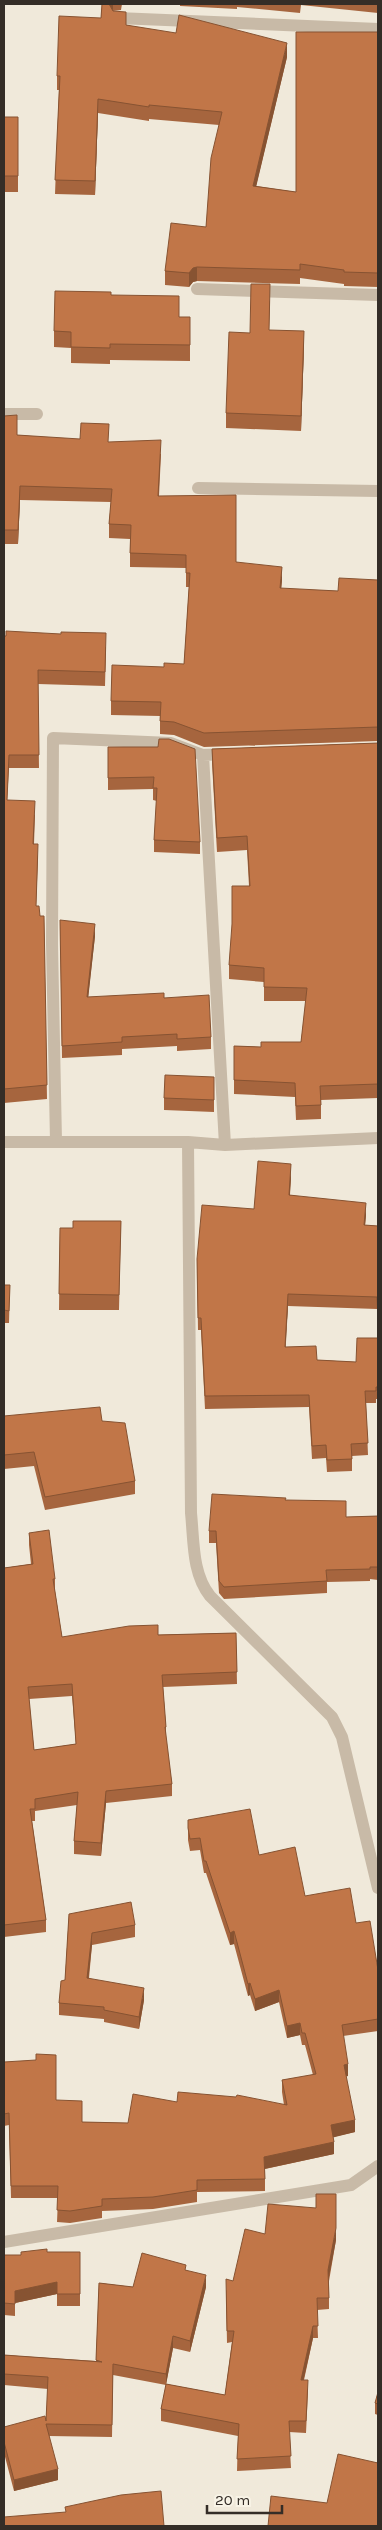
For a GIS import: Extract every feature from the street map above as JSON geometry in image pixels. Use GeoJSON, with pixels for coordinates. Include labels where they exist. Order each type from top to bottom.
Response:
{"type":"FeatureCollection","features":[{"type":"Feature","properties":{"kind":"street"},"geometry":{"type":"LineString","coordinates":[[117,18],[378,29]]}},
{"type":"Feature","properties":{"kind":"street"},"geometry":{"type":"LineString","coordinates":[[197,290],[378,295]]}},
{"type":"Feature","properties":{"kind":"street"},"geometry":{"type":"LineString","coordinates":[[4,414],[37,414]]}},
{"type":"Feature","properties":{"kind":"street"},"geometry":{"type":"LineString","coordinates":[[198,488],[378,491]]}},
{"type":"Feature","properties":{"kind":"street"},"geometry":{"type":"LineString","coordinates":[[56,1141],[52,944],[53,738],[171,743],[203,755],[242,753]]}},
{"type":"Feature","properties":{"kind":"street"},"geometry":{"type":"LineString","coordinates":[[203,755],[225,1145]]}},
{"type":"Feature","properties":{"kind":"street"},"geometry":{"type":"LineString","coordinates":[[4,1142],[188,1142],[225,1145],[378,1138]]}},
{"type":"Feature","properties":{"kind":"street"},"geometry":{"type":"LineString","coordinates":[[188,1142],[191,1514],[197,1572],[201,1584],[210,1596],[332,1717],[342,1736],[378,1888]]}},
{"type":"Feature","properties":{"kind":"street"},"geometry":{"type":"LineString","coordinates":[[4,2242],[351,2185],[378,2166]]}},
{"type":"Feature","properties":{"kind":"building"},"geometry":{"type":"Polygon","coordinates":[[[102,4],[109,4],[113,11],[126,12],[126,25],[176,33],[179,15],[287,43],[253,186],[296,192],[296,32],[378,32],[378,273],[344,272],[344,270],[300,264],[300,270],[197,267],[193,268],[189,273],[165,271],[171,223],[206,227],[211,158],[222,112],[149,105],[149,107],[98,99],[95,181],[55,180],[60,76],[57,76],[59,16],[101,18],[102,4]]]}},
{"type":"Feature","properties":{"kind":"building"},"geometry":{"type":"Polygon","coordinates":[[[4,117],[18,117],[18,176],[4,176],[4,117]]]}},
{"type":"Feature","properties":{"kind":"building"},"geometry":{"type":"Polygon","coordinates":[[[251,284],[270,284],[269,330],[304,331],[301,416],[226,413],[229,332],[250,333],[251,284]]]}},
{"type":"Feature","properties":{"kind":"building"},"geometry":{"type":"Polygon","coordinates":[[[55,291],[111,292],[111,295],[179,296],[179,317],[190,317],[190,345],[110,344],[110,348],[71,347],[71,332],[54,331],[55,291]]]}},
{"type":"Feature","properties":{"kind":"building"},"geometry":{"type":"Polygon","coordinates":[[[17,415],[17,435],[80,439],[81,423],[109,424],[108,442],[161,440],[158,496],[236,495],[236,562],[282,567],[280,588],[338,591],[339,578],[378,580],[378,727],[204,733],[174,722],[160,721],[161,702],[111,701],[112,665],[164,667],[164,663],[184,664],[190,573],[186,573],[186,555],[130,553],[131,525],[109,524],[112,489],[20,486],[18,530],[4,530],[4,416],[17,415]]]}},
{"type":"Feature","properties":{"kind":"building"},"geometry":{"type":"Polygon","coordinates":[[[6,631],[61,634],[61,632],[106,633],[105,672],[38,670],[39,755],[9,755],[7,800],[35,801],[33,844],[38,844],[36,906],[39,906],[40,916],[44,916],[47,1085],[4,1089],[4,636],[6,636],[6,631]]]}},
{"type":"Feature","properties":{"kind":"building"},"geometry":{"type":"Polygon","coordinates":[[[159,739],[169,739],[195,749],[200,842],[154,840],[157,788],[153,788],[154,777],[108,778],[108,747],[158,747],[159,739]]]}},
{"type":"Feature","properties":{"kind":"building"},"geometry":{"type":"Polygon","coordinates":[[[378,743],[378,1084],[320,1086],[321,1105],[296,1106],[295,1083],[234,1080],[234,1046],[261,1047],[261,1042],[301,1042],[307,988],[264,987],[264,968],[229,965],[232,886],[250,886],[247,836],[217,838],[212,749],[378,743]]]}},
{"type":"Feature","properties":{"kind":"building"},"geometry":{"type":"Polygon","coordinates":[[[60,920],[95,924],[87,997],[164,993],[164,998],[209,995],[211,1037],[177,1039],[177,1034],[122,1037],[122,1042],[62,1046],[60,920]]]}},
{"type":"Feature","properties":{"kind":"building"},"geometry":{"type":"Polygon","coordinates":[[[165,1075],[214,1077],[214,1100],[164,1098],[165,1075]]]}},
{"type":"Feature","properties":{"kind":"building"},"geometry":{"type":"Polygon","coordinates":[[[258,1161],[291,1164],[289,1195],[366,1203],[364,1225],[378,1226],[378,1320],[377,1297],[288,1294],[285,1347],[316,1346],[317,1360],[356,1362],[357,1338],[378,1338],[378,1387],[376,1387],[376,1391],[365,1391],[368,1443],[351,1444],[352,1459],[327,1460],[326,1445],[312,1446],[309,1395],[205,1396],[201,1318],[198,1318],[197,1259],[202,1205],[254,1209],[258,1161]]]}},
{"type":"Feature","properties":{"kind":"building"},"geometry":{"type":"Polygon","coordinates":[[[73,1221],[121,1221],[119,1295],[59,1294],[60,1228],[73,1228],[73,1221]]]}},
{"type":"Feature","properties":{"kind":"building"},"geometry":{"type":"Polygon","coordinates":[[[4,1285],[10,1285],[9,1311],[4,1310],[4,1285]]]}},
{"type":"Feature","properties":{"kind":"building"},"geometry":{"type":"Polygon","coordinates":[[[100,1407],[102,1421],[125,1423],[135,1481],[45,1497],[34,1452],[4,1455],[4,1416],[100,1407]]]}},
{"type":"Feature","properties":{"kind":"building"},"geometry":{"type":"Polygon","coordinates":[[[212,1494],[286,1498],[285,1500],[346,1501],[346,1517],[378,1516],[378,1567],[370,1567],[370,1569],[326,1570],[327,1581],[224,1587],[219,1581],[216,1531],[209,1531],[212,1494]]]}},
{"type":"Feature","properties":{"kind":"building"},"geometry":{"type":"Polygon","coordinates":[[[49,1530],[55,1579],[53,1579],[62,1637],[129,1626],[158,1625],[158,1635],[236,1633],[237,1672],[162,1675],[165,1727],[172,1784],[106,1791],[101,1843],[74,1841],[78,1792],[35,1799],[35,1809],[30,1809],[46,1920],[4,1925],[4,1568],[33,1564],[29,1533],[49,1530]],[[72,1684],[28,1687],[34,1750],[76,1744],[72,1684]]]}},
{"type":"Feature","properties":{"kind":"building"},"geometry":{"type":"Polygon","coordinates":[[[250,1809],[259,1855],[295,1847],[305,1896],[350,1888],[356,1923],[370,1921],[378,1970],[378,2019],[342,2025],[348,2064],[344,2065],[355,2120],[331,2125],[334,2142],[264,2157],[265,2179],[197,2180],[197,2190],[153,2197],[102,2199],[102,2206],[70,2211],[57,2210],[58,2186],[11,2186],[9,2113],[4,2114],[4,2062],[36,2060],[36,2054],[56,2055],[56,2100],[82,2101],[82,2122],[128,2123],[133,2094],[177,2102],[178,2092],[236,2097],[237,2095],[287,2105],[282,2080],[316,2074],[305,2033],[302,2033],[300,2023],[287,2026],[279,1990],[255,1999],[250,1983],[248,1984],[234,1931],[230,1933],[206,1861],[204,1861],[200,1838],[190,1839],[188,1820],[250,1809]]]}},
{"type":"Feature","properties":{"kind":"building"},"geometry":{"type":"Polygon","coordinates":[[[131,1902],[135,1925],[92,1933],[87,1978],[144,1988],[139,2017],[104,2010],[104,2007],[59,2003],[61,1981],[65,1980],[69,1914],[131,1902]]]}},
{"type":"Feature","properties":{"kind":"building"},"geometry":{"type":"Polygon","coordinates":[[[316,2194],[336,2194],[336,2228],[328,2270],[329,2298],[317,2298],[318,2326],[313,2326],[301,2380],[308,2380],[306,2421],[289,2421],[291,2456],[237,2459],[239,2424],[161,2409],[166,2384],[225,2395],[234,2331],[227,2331],[226,2279],[233,2281],[245,2229],[265,2234],[268,2204],[316,2208],[316,2194]]]}},
{"type":"Feature","properties":{"kind":"building"},"geometry":{"type":"Polygon","coordinates":[[[47,2249],[47,2252],[80,2252],[80,2294],[57,2294],[57,2282],[15,2291],[15,2304],[4,2303],[4,2255],[21,2255],[21,2252],[47,2249]]]}},
{"type":"Feature","properties":{"kind":"building"},"geometry":{"type":"Polygon","coordinates":[[[142,2253],[186,2265],[185,2270],[206,2275],[190,2341],[173,2336],[166,2374],[113,2364],[112,2425],[46,2424],[58,2469],[14,2480],[4,2442],[4,2427],[45,2416],[46,2421],[48,2377],[4,2374],[4,2355],[102,2362],[96,2360],[99,2283],[133,2287],[142,2253]]]}},
{"type":"Feature","properties":{"kind":"building"},"geometry":{"type":"Polygon","coordinates":[[[378,2392],[378,2404],[375,2403],[378,2392]]]}},
{"type":"Feature","properties":{"kind":"building"},"geometry":{"type":"Polygon","coordinates":[[[338,2454],[378,2463],[378,2526],[268,2526],[271,2496],[327,2503],[338,2454]]]}},
{"type":"Feature","properties":{"kind":"building"},"geometry":{"type":"Polygon","coordinates":[[[161,2491],[164,2526],[4,2526],[4,2517],[66,2512],[65,2507],[121,2495],[161,2491]]]}}]}
